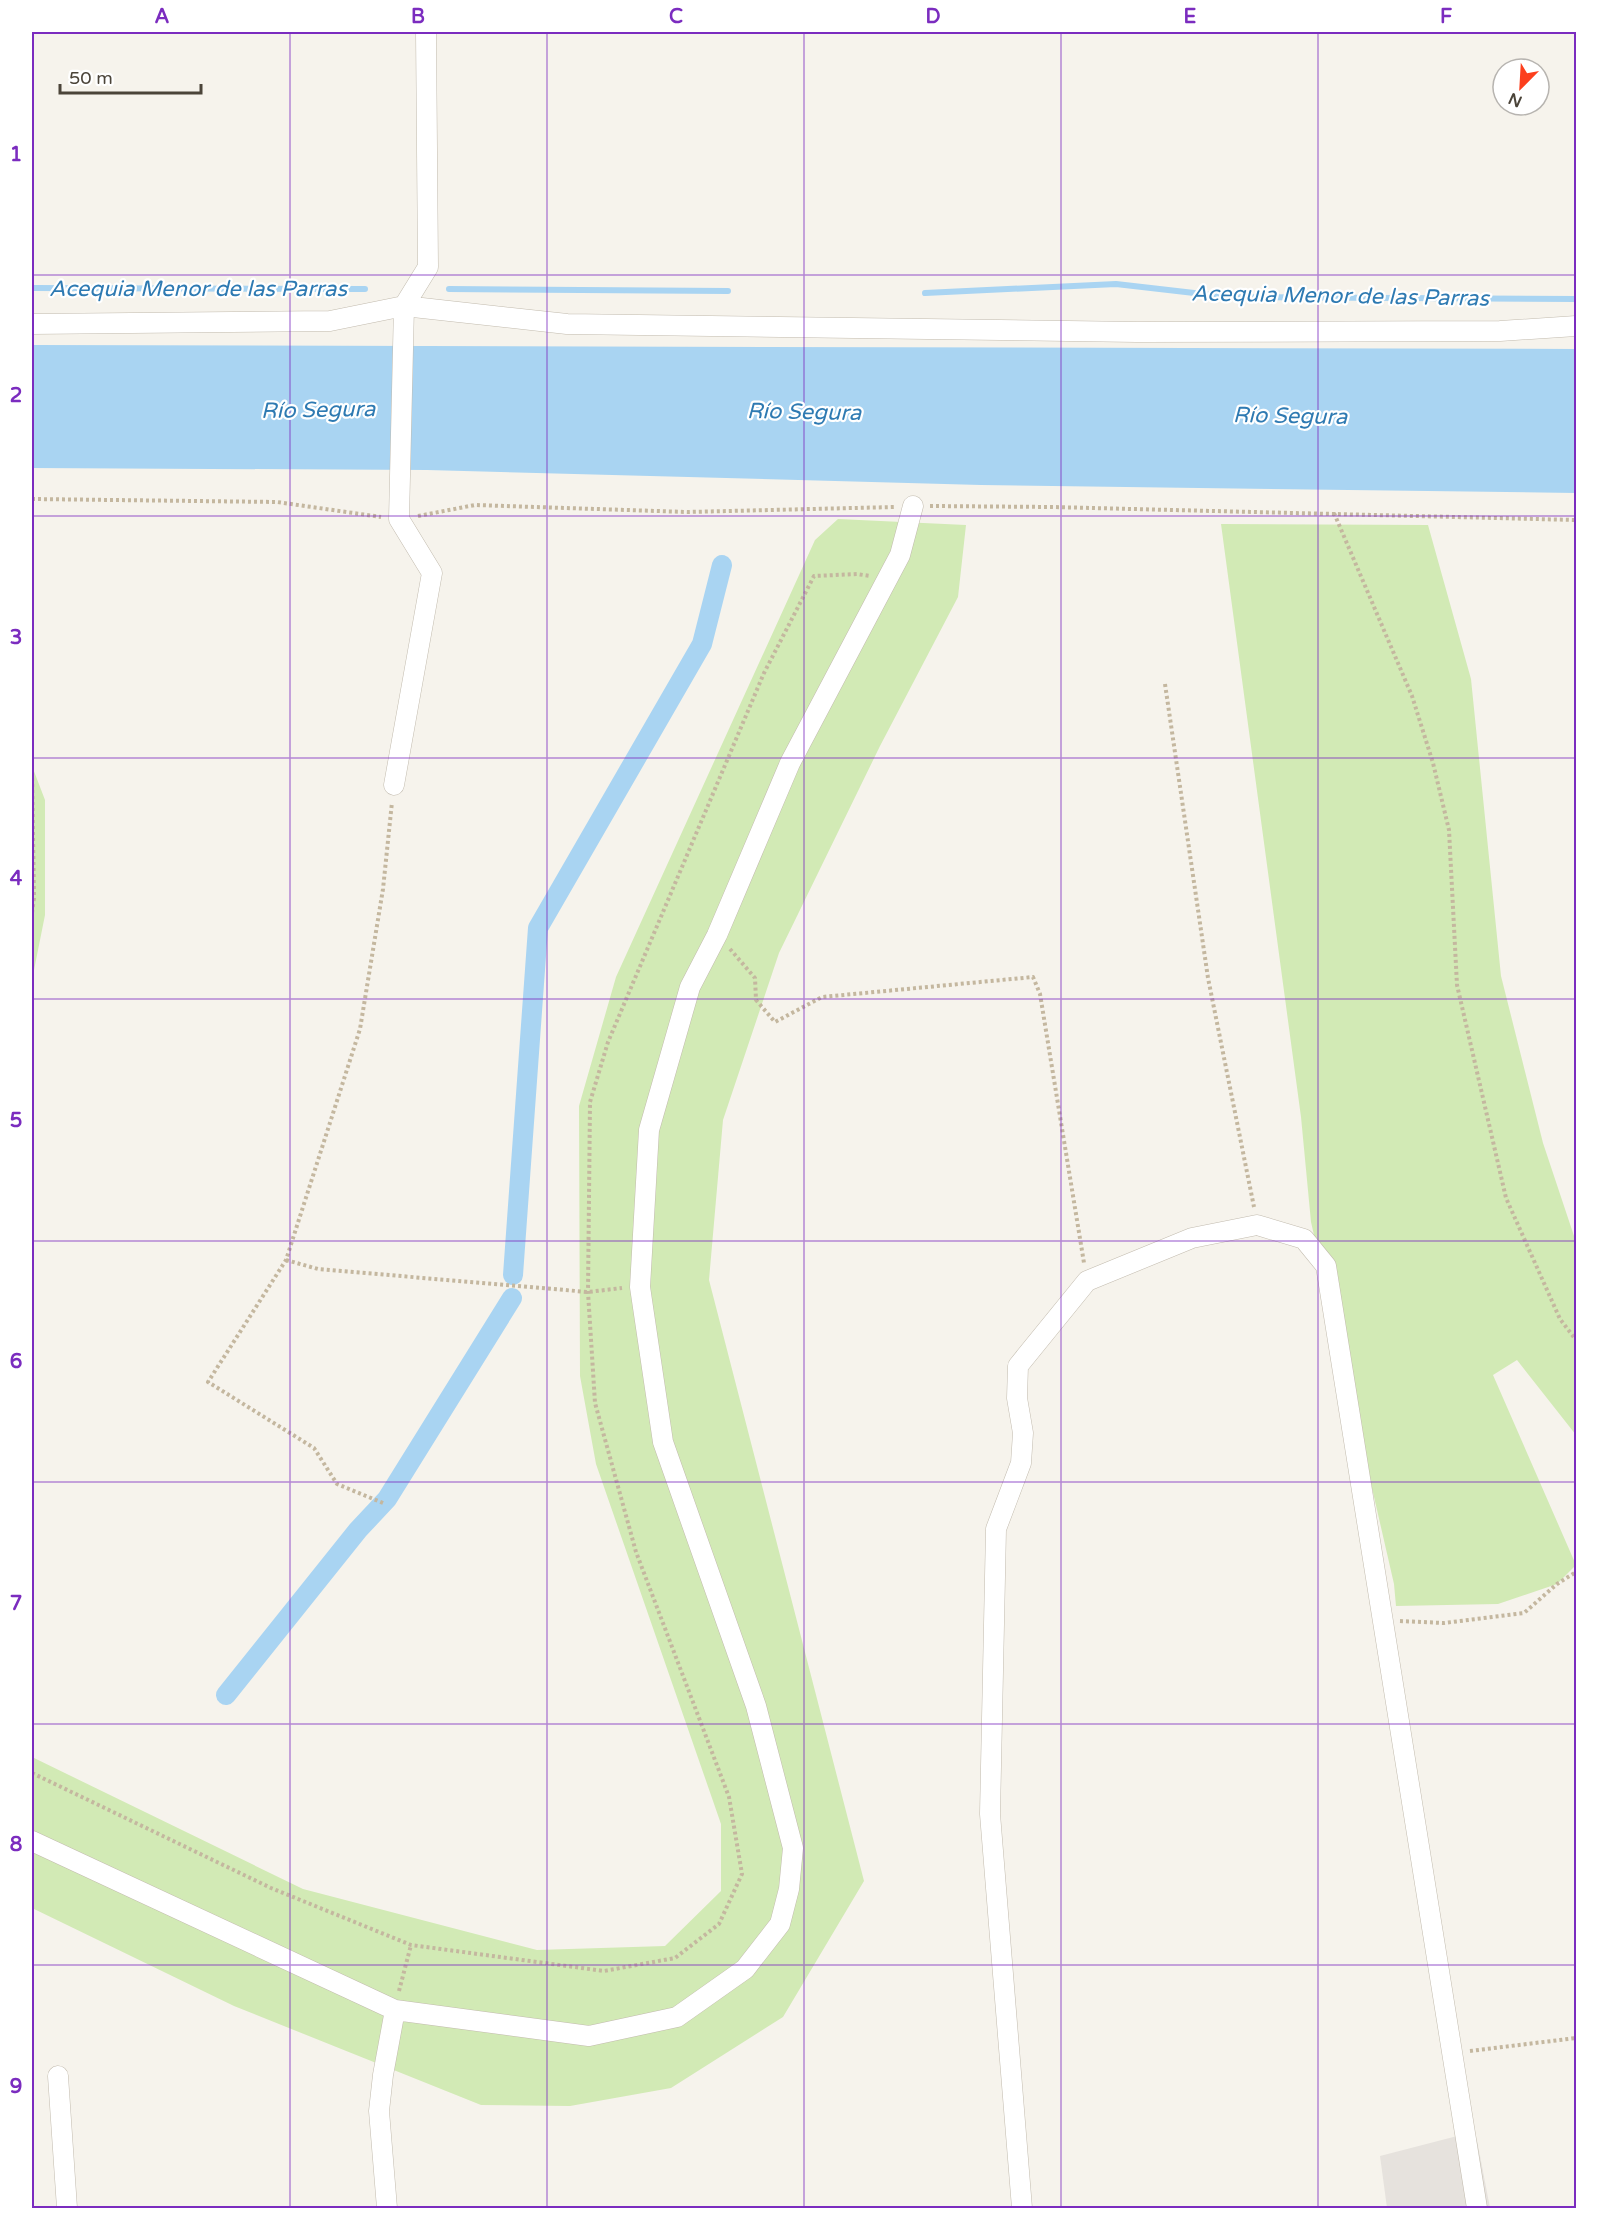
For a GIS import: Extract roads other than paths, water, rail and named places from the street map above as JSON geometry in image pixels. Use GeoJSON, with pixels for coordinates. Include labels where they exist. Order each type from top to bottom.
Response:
{"type":"FeatureCollection","features":[{"type":"Feature","properties":{"kind":"street"},"geometry":{"type":"LineString","coordinates":[[394,785],[432,573],[399,519],[404,306],[428,267],[426,32]]}},
{"type":"Feature","properties":{"kind":"street"},"geometry":{"type":"LineString","coordinates":[[32,324],[330,321],[404,306],[567,324],[1137,332],[1500,331],[1576,326]]}},
{"type":"Feature","properties":{"kind":"street"},"geometry":{"type":"LineString","coordinates":[[32,1841],[395,2010],[589,2036],[677,2017],[745,1969],[780,1924],[789,1889],[793,1848],[756,1706],[663,1442],[640,1287],[649,1130],[690,987],[717,934],[790,763],[900,555],[913,506]]}},
{"type":"Feature","properties":{"kind":"street"},"geometry":{"type":"LineString","coordinates":[[1022,2208],[990,1814],[996,1529],[1021,1464],[1023,1433],[1017,1398],[1018,1366],[1087,1281],[1192,1238],[1257,1225],[1304,1239],[1326,1266],[1477,2208]]}},
{"type":"Feature","properties":{"kind":"street"},"geometry":{"type":"LineString","coordinates":[[387,2208],[379,2111],[395,2010]]}},
{"type":"Feature","properties":{"kind":"street"},"geometry":{"type":"LineString","coordinates":[[58,2076],[67,2208]]}},
{"type":"Feature","properties":{"kind":"water","name":"Río Segura"},"geometry":{"type":"Polygon","coordinates":[[[32,345],[1576,349],[1576,493],[981,485],[427,470],[32,468],[32,345]]]}},
{"type":"Feature","properties":{"kind":"waterway","name":"Acequia Menor de las Parras"},"geometry":{"type":"LineString","coordinates":[[925,293],[1116,284],[1229,297],[1576,299]]}},
{"type":"Feature","properties":{"kind":"waterway","name":"Acequia Menor de las Parras"},"geometry":{"type":"LineString","coordinates":[[32,288],[365,289]]}},
{"type":"Feature","properties":{"kind":"waterway","name":"Acequia Menor de las Parras"},"geometry":{"type":"LineString","coordinates":[[449,289],[728,291]]}},
{"type":"Feature","properties":{"kind":"waterway"},"geometry":{"type":"LineString","coordinates":[[513,1275],[538,928],[702,644],[722,565]]}},
{"type":"Feature","properties":{"kind":"waterway"},"geometry":{"type":"LineString","coordinates":[[226,1695],[358,1530],[387,1499],[512,1298]]}}]}
